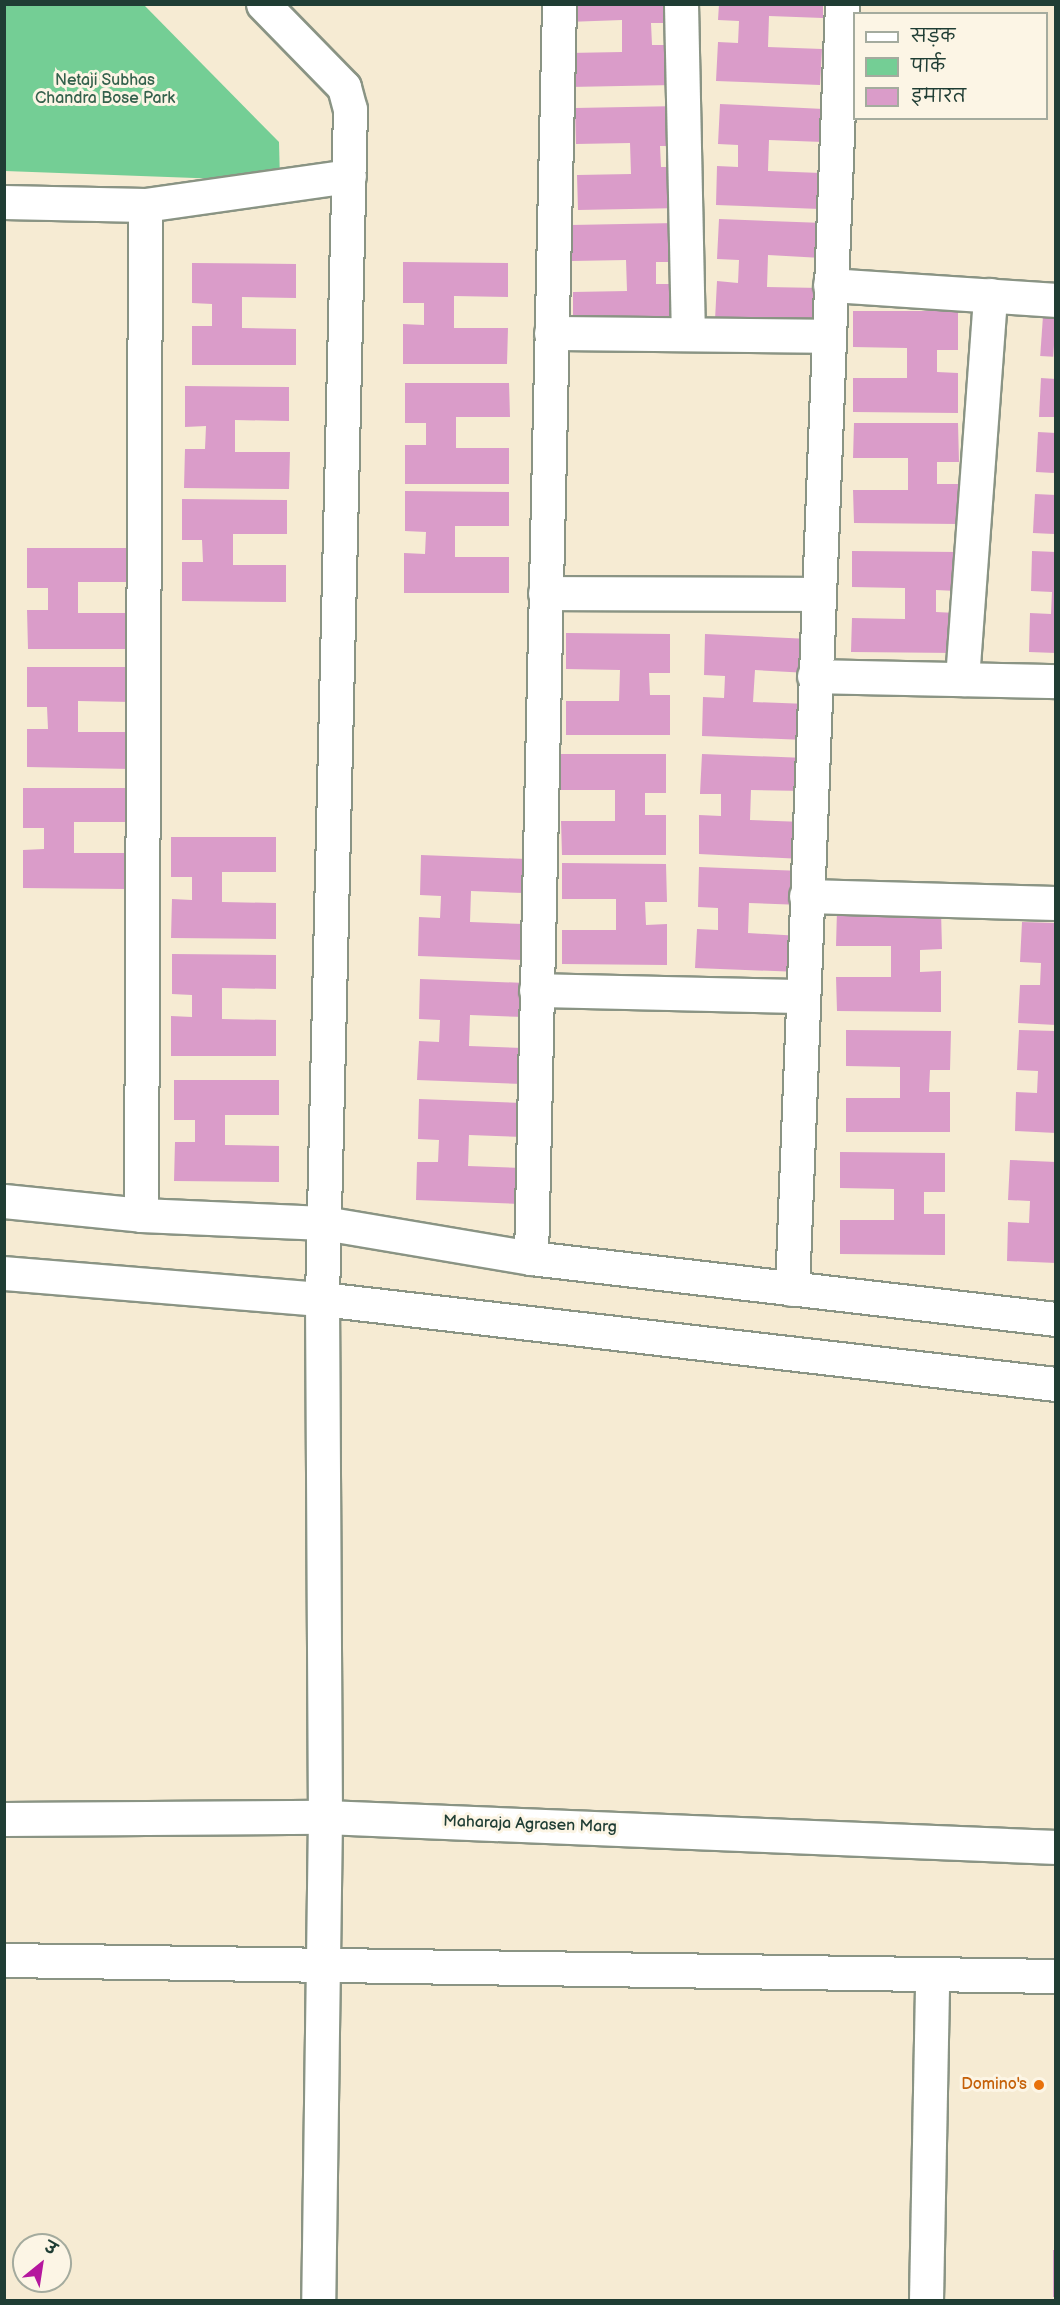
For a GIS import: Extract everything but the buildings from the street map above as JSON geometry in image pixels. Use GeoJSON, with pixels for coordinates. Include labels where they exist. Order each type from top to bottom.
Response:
{"type":"FeatureCollection","features":[{"type":"Feature","properties":{"kind":"street"},"geometry":{"type":"LineString","coordinates":[[263,4],[345,87],[350,110],[322,1299],[325,1817],[318,2301]]}},
{"type":"Feature","properties":{"kind":"street"},"geometry":{"type":"LineString","coordinates":[[531,1258],[559,4]]}},
{"type":"Feature","properties":{"kind":"street"},"geometry":{"type":"LineString","coordinates":[[681,4],[688,334]]}},
{"type":"Feature","properties":{"kind":"street"},"geometry":{"type":"LineString","coordinates":[[792,1289],[814,676],[842,4]]}},
{"type":"Feature","properties":{"kind":"street"},"geometry":{"type":"LineString","coordinates":[[4,202],[145,205],[349,176]]}},
{"type":"Feature","properties":{"kind":"street"},"geometry":{"type":"LineString","coordinates":[[141,1215],[145,205]]}},
{"type":"Feature","properties":{"kind":"street"},"geometry":{"type":"LineString","coordinates":[[830,285],[1056,300]]}},
{"type":"Feature","properties":{"kind":"street"},"geometry":{"type":"LineString","coordinates":[[962,679],[990,296]]}},
{"type":"Feature","properties":{"kind":"street"},"geometry":{"type":"LineString","coordinates":[[551,333],[828,336]]}},
{"type":"Feature","properties":{"kind":"street"},"geometry":{"type":"LineString","coordinates":[[545,593],[818,594]]}},
{"type":"Feature","properties":{"kind":"street"},"geometry":{"type":"LineString","coordinates":[[814,676],[1056,681]]}},
{"type":"Feature","properties":{"kind":"street"},"geometry":{"type":"LineString","coordinates":[[806,896],[1056,903]]}},
{"type":"Feature","properties":{"kind":"street"},"geometry":{"type":"LineString","coordinates":[[536,990],[802,996]]}},
{"type":"Feature","properties":{"kind":"street"},"geometry":{"type":"LineString","coordinates":[[4,1201],[141,1215],[324,1223],[531,1258],[1056,1319]]}},
{"type":"Feature","properties":{"kind":"street"},"geometry":{"type":"LineString","coordinates":[[4,1273],[322,1299],[1056,1384]]}},
{"type":"Feature","properties":{"kind":"street","name":"Maharaja Agrasen Marg"},"geometry":{"type":"LineString","coordinates":[[4,1819],[325,1817],[1056,1847]]}},
{"type":"Feature","properties":{"kind":"street"},"geometry":{"type":"LineString","coordinates":[[4,1960],[1056,1976]]}},
{"type":"Feature","properties":{"kind":"street"},"geometry":{"type":"LineString","coordinates":[[926,2301],[932,1974]]}},
{"type":"Feature","properties":{"kind":"green space","name":"Netaji Subhas Chandra Bose Park"},"geometry":{"type":"Polygon","coordinates":[[[5,5],[144,5],[279,142],[280,181],[5,171],[5,5]]]}},
{"type":"Feature","properties":{"kind":"place","name":"Domino's"},"geometry":{"type":"Point","coordinates":[1039,2085]}}]}
